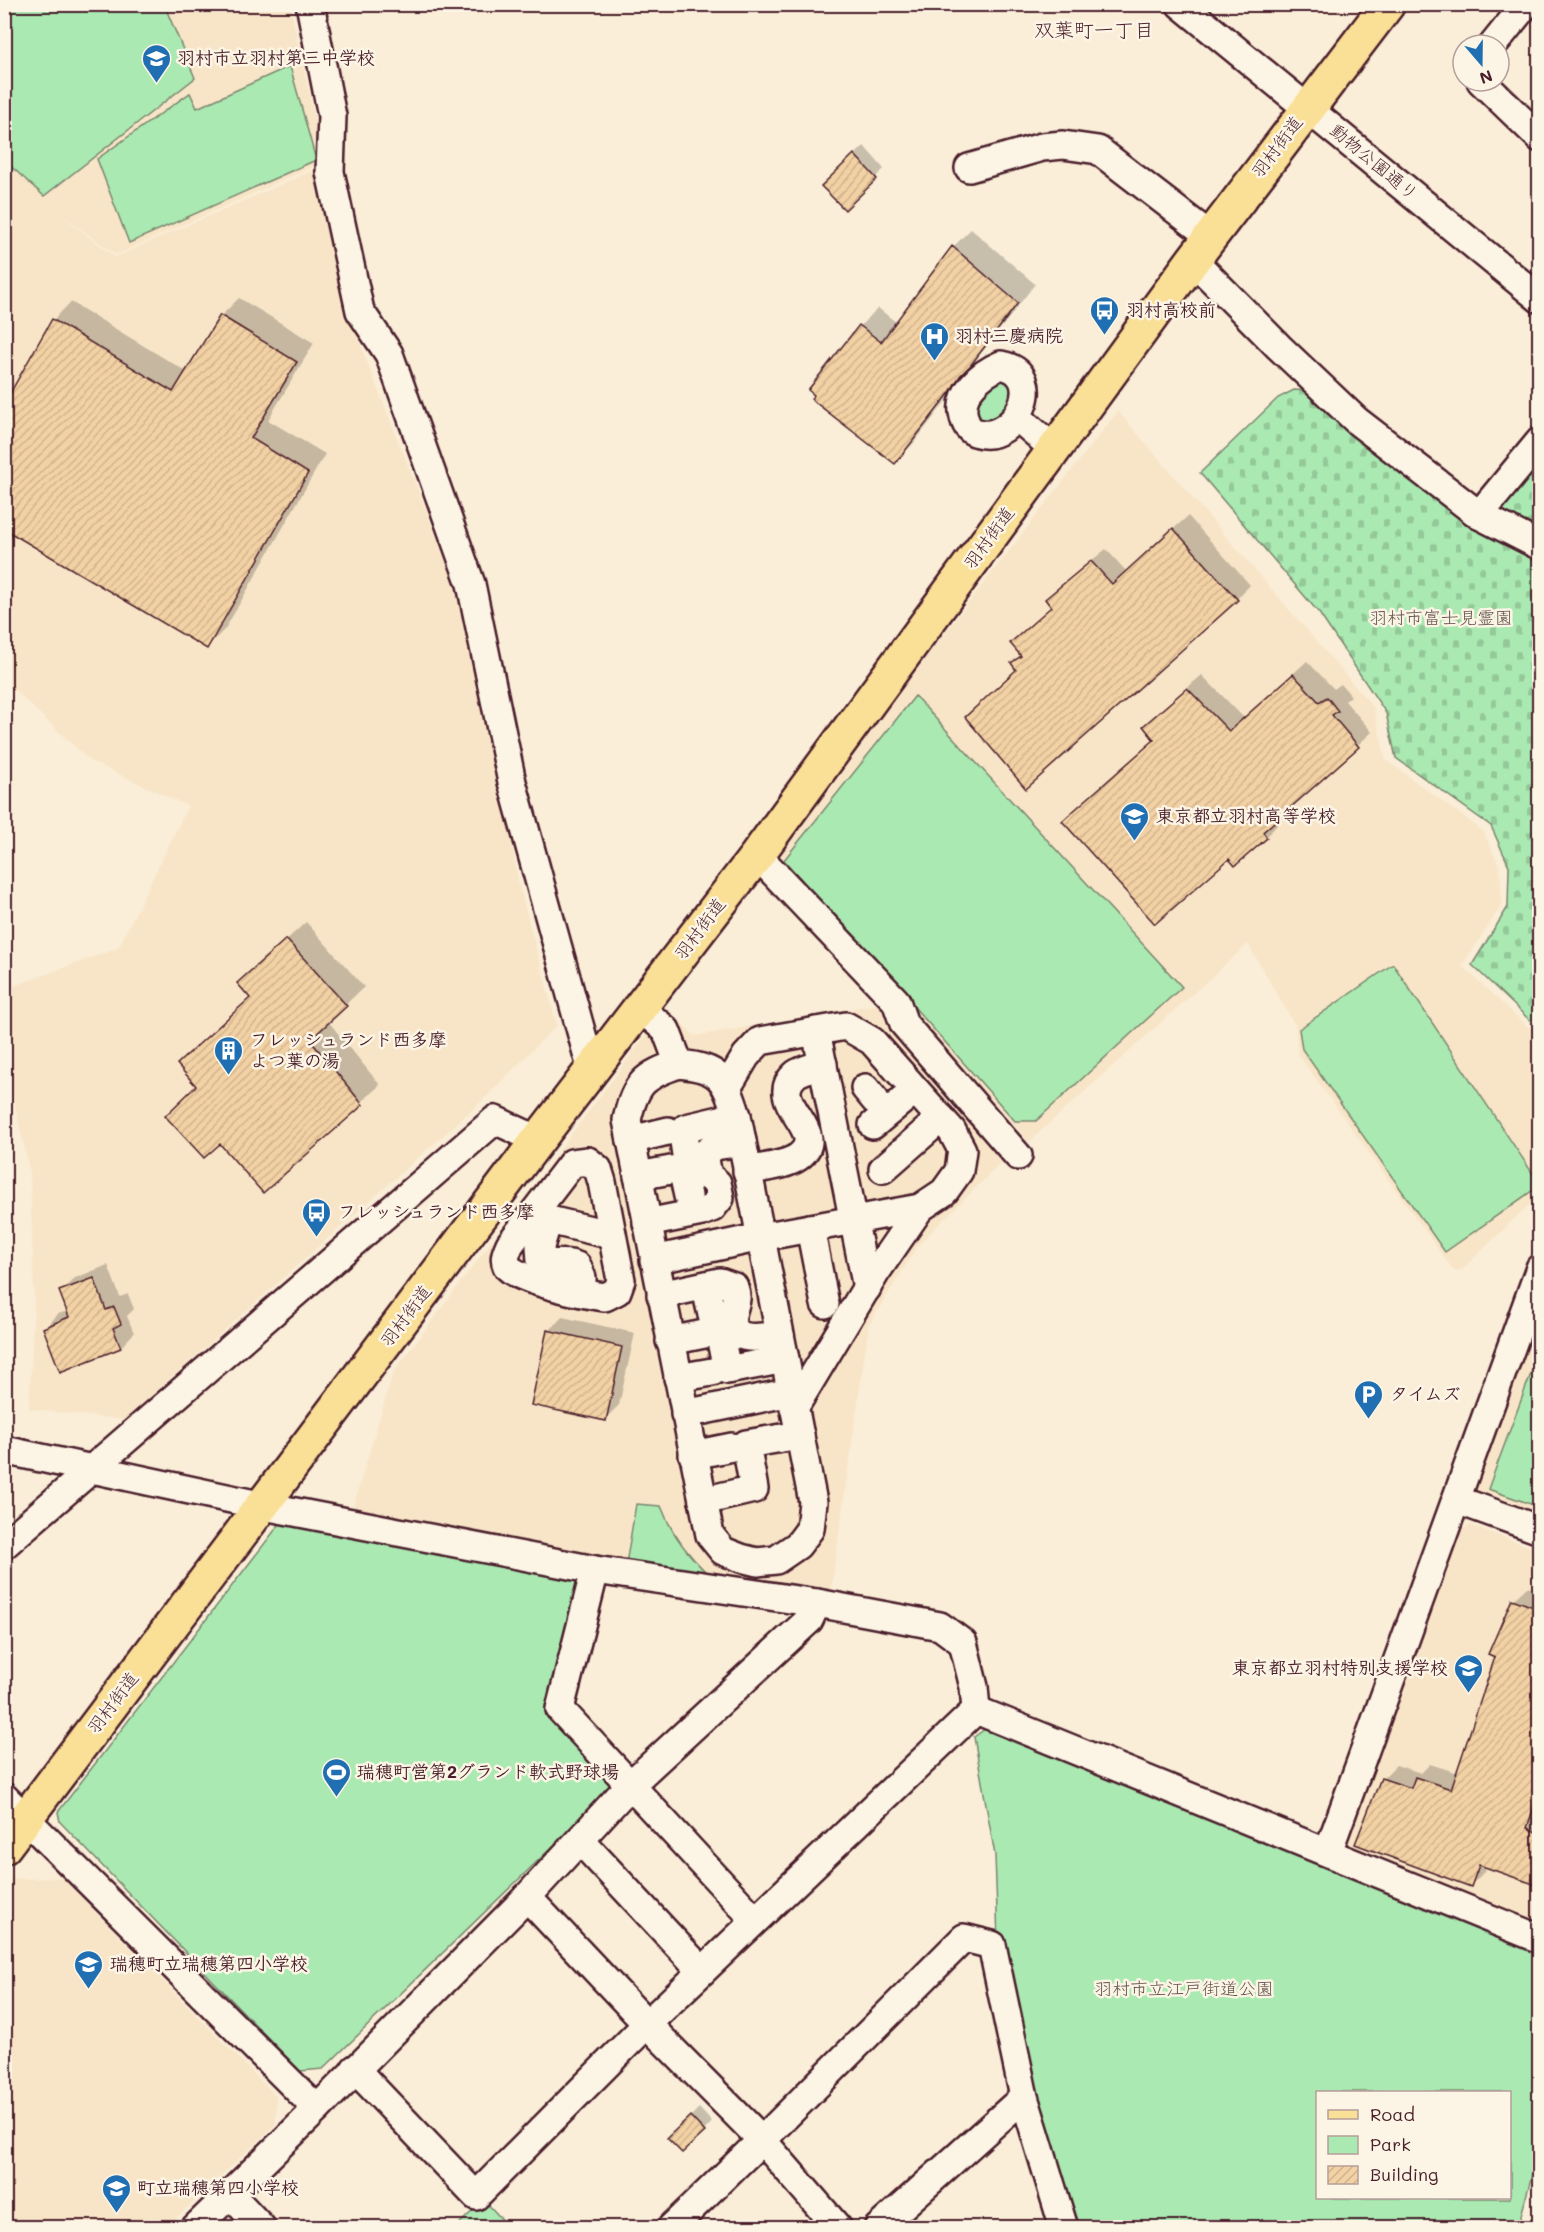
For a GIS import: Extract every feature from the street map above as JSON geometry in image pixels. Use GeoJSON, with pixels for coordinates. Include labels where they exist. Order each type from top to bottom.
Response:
{"type":"FeatureCollection","features":[{"type":"Feature","properties":{"kind":"main road","name":"羽村街道"},"geometry":{"type":"LineString","coordinates":[[4,1847],[15,1808],[264,1506],[538,1140],[757,855],[1201,248],[1388,4]]}},
{"type":"Feature","properties":{"kind":"street"},"geometry":{"type":"LineString","coordinates":[[310,4],[332,116],[330,172],[360,311],[389,354],[471,584],[512,782],[592,1071]]}},
{"type":"Feature","properties":{"kind":"street","name":"動物公園通り"},"geometry":{"type":"LineString","coordinates":[[1180,4],[1539,299]]}},
{"type":"Feature","properties":{"kind":"street"},"geometry":{"type":"LineString","coordinates":[[1503,33],[1526,4]]}},
{"type":"Feature","properties":{"kind":"street"},"geometry":{"type":"LineString","coordinates":[[1493,93],[1539,138]]}},
{"type":"Feature","properties":{"kind":"street"},"geometry":{"type":"LineString","coordinates":[[969,168],[1042,147],[1064,145],[1098,150],[1201,248],[1279,347],[1357,421],[1479,515],[1539,546]]}},
{"type":"Feature","properties":{"kind":"street"},"geometry":{"type":"LineString","coordinates":[[1017,417],[1054,449]]}},
{"type":"Feature","properties":{"kind":"street"},"geometry":{"type":"LineString","coordinates":[[1479,515],[1539,441]]}},
{"type":"Feature","properties":{"kind":"street"},"geometry":{"type":"LineString","coordinates":[[757,855],[896,1001],[904,1024],[1018,1156]]}},
{"type":"Feature","properties":{"kind":"street"},"geometry":{"type":"LineString","coordinates":[[640,1008],[666,1030],[679,1064]]}},
{"type":"Feature","properties":{"kind":"street"},"geometry":{"type":"LineString","coordinates":[[685,1414],[793,1400],[920,1208],[944,1192],[959,1172],[962,1150],[952,1131],[872,1041],[846,1026],[760,1041],[746,1056],[728,1086]]}},
{"type":"Feature","properties":{"kind":"street"},"geometry":{"type":"LineString","coordinates":[[816,1030],[867,1288]]}},
{"type":"Feature","properties":{"kind":"street"},"geometry":{"type":"LineString","coordinates":[[679,1064],[700,1066],[714,1073],[728,1086],[742,1142],[813,1502],[810,1528],[798,1545],[776,1560],[758,1562],[723,1551],[710,1535],[627,1120],[631,1103],[640,1083],[658,1071],[679,1064]]}},
{"type":"Feature","properties":{"kind":"street"},"geometry":{"type":"LineString","coordinates":[[747,1171],[788,1162],[798,1157],[806,1148],[807,1134],[803,1122],[789,1104],[788,1084],[798,1073],[823,1064]]}},
{"type":"Feature","properties":{"kind":"street"},"geometry":{"type":"LineString","coordinates":[[909,1083],[877,1114],[891,1162],[941,1118]]}},
{"type":"Feature","properties":{"kind":"street"},"geometry":{"type":"LineString","coordinates":[[642,1199],[682,1168],[687,1161],[683,1135],[686,1128],[736,1116]]}},
{"type":"Feature","properties":{"kind":"street"},"geometry":{"type":"LineString","coordinates":[[4,1545],[495,1119],[538,1140]]}},
{"type":"Feature","properties":{"kind":"street"},"geometry":{"type":"LineString","coordinates":[[631,1140],[668,1131]]}},
{"type":"Feature","properties":{"kind":"street"},"geometry":{"type":"LineString","coordinates":[[642,1199],[702,1212],[712,1208],[720,1198],[717,1184],[708,1176],[704,1154],[715,1146],[742,1142]]}},
{"type":"Feature","properties":{"kind":"street"},"geometry":{"type":"LineString","coordinates":[[588,1161],[598,1169],[621,1280],[617,1291],[605,1297],[582,1293],[521,1277],[507,1267],[505,1257],[510,1244],[539,1218],[572,1163],[588,1161]]}},
{"type":"Feature","properties":{"kind":"street"},"geometry":{"type":"LineString","coordinates":[[606,1200],[642,1199],[692,1190]]}},
{"type":"Feature","properties":{"kind":"street"},"geometry":{"type":"LineString","coordinates":[[654,1260],[761,1237],[920,1208]]}},
{"type":"Feature","properties":{"kind":"street"},"geometry":{"type":"LineString","coordinates":[[539,1218],[612,1235]]}},
{"type":"Feature","properties":{"kind":"street"},"geometry":{"type":"LineString","coordinates":[[810,1228],[829,1286]]}},
{"type":"Feature","properties":{"kind":"street"},"geometry":{"type":"LineString","coordinates":[[699,1250],[713,1301]]}},
{"type":"Feature","properties":{"kind":"street"},"geometry":{"type":"LineString","coordinates":[[1328,1852],[1539,1268]]}},
{"type":"Feature","properties":{"kind":"street"},"geometry":{"type":"LineString","coordinates":[[713,1301],[720,1282],[734,1287],[737,1302],[732,1317],[733,1326],[744,1338],[757,1338],[782,1347]]}},
{"type":"Feature","properties":{"kind":"street"},"geometry":{"type":"LineString","coordinates":[[663,1303],[713,1301]]}},
{"type":"Feature","properties":{"kind":"street"},"geometry":{"type":"LineString","coordinates":[[670,1341],[719,1331],[727,1370],[782,1347]]}},
{"type":"Feature","properties":{"kind":"street"},"geometry":{"type":"LineString","coordinates":[[678,1378],[712,1371]]}},
{"type":"Feature","properties":{"kind":"street"},"geometry":{"type":"LineString","coordinates":[[703,1501],[754,1489],[746,1444],[800,1435]]}},
{"type":"Feature","properties":{"kind":"street"},"geometry":{"type":"LineString","coordinates":[[693,1455],[732,1447]]}},
{"type":"Feature","properties":{"kind":"street"},"geometry":{"type":"LineString","coordinates":[[4,1450],[264,1506],[595,1570],[817,1603],[940,1626],[963,1643],[974,1687],[976,1710]]}},
{"type":"Feature","properties":{"kind":"street"},"geometry":{"type":"LineString","coordinates":[[1457,1500],[1539,1530]]}},
{"type":"Feature","properties":{"kind":"street"},"geometry":{"type":"LineString","coordinates":[[595,1570],[560,1709],[755,1920]]}},
{"type":"Feature","properties":{"kind":"street"},"geometry":{"type":"LineString","coordinates":[[195,2228],[317,2109],[527,1897],[630,1785],[809,1620],[817,1603]]}},
{"type":"Feature","properties":{"kind":"street"},"geometry":{"type":"LineString","coordinates":[[976,1710],[1539,1939]]}},
{"type":"Feature","properties":{"kind":"street"},"geometry":{"type":"LineString","coordinates":[[355,2069],[476,2196],[647,2024],[976,1710]]}},
{"type":"Feature","properties":{"kind":"street"},"geometry":{"type":"LineString","coordinates":[[15,1808],[317,2109]]}},
{"type":"Feature","properties":{"kind":"street"},"geometry":{"type":"LineString","coordinates":[[580,1840],[702,1971]]}},
{"type":"Feature","properties":{"kind":"street"},"geometry":{"type":"LineString","coordinates":[[527,1897],[647,2024],[762,2140],[838,2228]]}},
{"type":"Feature","properties":{"kind":"street"},"geometry":{"type":"LineString","coordinates":[[672,2228],[964,1938],[992,1945],[1024,2097],[1064,2228]]}},
{"type":"Feature","properties":{"kind":"street"},"geometry":{"type":"LineString","coordinates":[[878,2228],[1024,2097]]}},
{"type":"Feature","properties":{"kind":"street"},"geometry":{"type":"LineString","coordinates":[[230,2194],[262,2228]]}},
{"type":"Feature","properties":{"kind":"shaded area"},"geometry":{"type":"Polygon","coordinates":[[[4,5],[290,5],[324,162],[116,255],[56,211],[115,257],[318,168],[355,331],[459,594],[495,746],[519,885],[557,1025],[483,1100],[124,1420],[29,1409],[34,1303],[30,1173],[5,1061],[5,989],[118,948],[188,806],[90,761],[5,681],[4,5]]]}},
{"type":"Feature","properties":{"kind":"shaded area","name":"東京都立羽村高等学校"},"geometry":{"type":"Polygon","coordinates":[[[1118,411],[1374,708],[1386,760],[1483,831],[1500,867],[1502,905],[1462,966],[1539,1037],[1539,1195],[1462,1270],[1453,1270],[1298,1054],[1296,1027],[1248,944],[1029,1142],[773,853],[1118,411]]]}},
{"type":"Feature","properties":{"kind":"shaded area"},"geometry":{"type":"Polygon","coordinates":[[[877,1004],[1004,1160],[918,1245],[869,1325],[831,1590],[708,1573],[691,1557],[678,1538],[668,1523],[662,1505],[635,1503],[625,1563],[352,1510],[393,1373],[666,1008],[695,1036],[877,1004]]]}},
{"type":"Feature","properties":{"kind":"shaded area"},"geometry":{"type":"Polygon","coordinates":[[[1539,1310],[1539,1522],[1478,1500],[1475,1489],[1539,1310]]]}},
{"type":"Feature","properties":{"kind":"shaded area","name":"東京都立羽村特別支援学校"},"geometry":{"type":"Polygon","coordinates":[[[1471,1525],[1539,1550],[1539,1927],[1354,1852],[1347,1839],[1459,1530],[1471,1525]]]}},
{"type":"Feature","properties":{"kind":"shaded area","name":"瑞穂町立瑞穂第四小学校"},"geometry":{"type":"Polygon","coordinates":[[[62,1878],[276,2096],[276,2124],[167,2227],[5,2227],[5,1884],[9,1879],[62,1878]]]}},
{"type":"Feature","properties":{"kind":"green space"},"geometry":{"type":"Polygon","coordinates":[[[5,4],[172,5],[166,9],[195,78],[44,196],[5,161],[5,4]]]}},
{"type":"Feature","properties":{"kind":"green space"},"geometry":{"type":"Polygon","coordinates":[[[290,66],[316,160],[129,243],[97,159],[190,93],[197,108],[290,66]]]}},
{"type":"Feature","properties":{"kind":"green space"},"geometry":{"type":"Polygon","coordinates":[[[1011,378],[1017,397],[1003,420],[976,422],[975,397],[996,379],[1011,378]]]}},
{"type":"Feature","properties":{"kind":"green space","name":"羽村市富士見霊園"},"geometry":{"type":"Polygon","coordinates":[[[1294,390],[1310,391],[1484,530],[1539,461],[1539,1029],[1472,965],[1508,907],[1509,866],[1491,826],[1396,758],[1386,713],[1319,613],[1200,473],[1278,398],[1294,390]]]}},
{"type":"Feature","properties":{"kind":"green space"},"geometry":{"type":"Polygon","coordinates":[[[915,696],[1182,987],[1036,1121],[1015,1121],[784,860],[915,696]]]}},
{"type":"Feature","properties":{"kind":"green space"},"geometry":{"type":"Polygon","coordinates":[[[1393,964],[1539,1183],[1539,1186],[1445,1252],[1302,1049],[1299,1029],[1393,964]]]}},
{"type":"Feature","properties":{"kind":"green space"},"geometry":{"type":"Polygon","coordinates":[[[1539,1352],[1540,1507],[1488,1489],[1539,1352]]]}},
{"type":"Feature","properties":{"kind":"green space"},"geometry":{"type":"Polygon","coordinates":[[[636,1504],[661,1506],[680,1542],[707,1573],[626,1564],[636,1504]]]}},
{"type":"Feature","properties":{"kind":"green space","name":"瑞穂町営第2グランド軟式野球場"},"geometry":{"type":"Polygon","coordinates":[[[285,1517],[579,1579],[557,1711],[618,1783],[323,2069],[300,2071],[60,1822],[58,1812],[285,1517]]]}},
{"type":"Feature","properties":{"kind":"green space","name":"羽村市立江戸街道公園"},"geometry":{"type":"Polygon","coordinates":[[[985,1729],[1539,1952],[1539,2148],[1518,2227],[1080,2227],[1035,2090],[998,1940],[995,1855],[974,1737],[985,1729]]]}},
{"type":"Feature","properties":{"kind":"green space"},"geometry":{"type":"Polygon","coordinates":[[[484,2200],[509,2227],[455,2228],[484,2200]]]}},
{"type":"Feature","properties":{"kind":"building"},"geometry":{"type":"Polygon","coordinates":[[[854,154],[877,179],[845,210],[821,186],[854,154]]]}},
{"type":"Feature","properties":{"kind":"building"},"geometry":{"type":"Polygon","coordinates":[[[952,246],[1018,303],[895,464],[811,399],[814,395],[808,390],[859,325],[881,342],[952,246]]]}},
{"type":"Feature","properties":{"kind":"building"},"geometry":{"type":"Polygon","coordinates":[[[220,315],[297,362],[251,438],[308,473],[207,649],[4,529],[4,404],[52,319],[173,392],[220,315]]]}},
{"type":"Feature","properties":{"kind":"building"},"geometry":{"type":"Polygon","coordinates":[[[1173,528],[1238,600],[1026,789],[965,717],[1016,670],[1011,663],[1021,656],[1010,643],[1051,607],[1045,599],[1091,561],[1112,584],[1173,528]]]}},
{"type":"Feature","properties":{"kind":"building"},"geometry":{"type":"Polygon","coordinates":[[[1293,674],[1319,702],[1327,697],[1338,711],[1332,715],[1359,747],[1263,832],[1267,838],[1235,866],[1229,859],[1155,924],[1062,821],[1154,740],[1143,726],[1187,688],[1229,731],[1293,674]]]}},
{"type":"Feature","properties":{"kind":"building","name":"フレッシュランド西多摩 よつ葉の湯"},"geometry":{"type":"Polygon","coordinates":[[[286,939],[347,1006],[310,1040],[363,1105],[263,1193],[220,1144],[204,1158],[165,1116],[196,1086],[177,1064],[250,998],[237,983],[286,939]]]}},
{"type":"Feature","properties":{"kind":"building"},"geometry":{"type":"Polygon","coordinates":[[[94,1278],[106,1310],[114,1307],[121,1324],[113,1328],[121,1348],[60,1372],[43,1328],[69,1317],[59,1291],[94,1278]]]}},
{"type":"Feature","properties":{"kind":"building"},"geometry":{"type":"Polygon","coordinates":[[[547,1330],[622,1347],[606,1421],[531,1405],[547,1330]]]}},
{"type":"Feature","properties":{"kind":"building"},"geometry":{"type":"Polygon","coordinates":[[[1512,1599],[1539,1609],[1539,1791],[1527,1828],[1539,1833],[1539,1886],[1479,1865],[1471,1887],[1355,1844],[1381,1778],[1411,1788],[1415,1777],[1451,1789],[1495,1657],[1488,1654],[1512,1599]]]}},
{"type":"Feature","properties":{"kind":"building"},"geometry":{"type":"Polygon","coordinates":[[[690,2116],[705,2132],[682,2153],[667,2138],[690,2116]]]}},
{"type":"Feature","properties":{"kind":"place","name":"羽村市立羽村第三中学校"},"geometry":{"type":"Point","coordinates":[156,84]}},
{"type":"Feature","properties":{"kind":"place","name":"羽村高校前"},"geometry":{"type":"Point","coordinates":[1105,336]}},
{"type":"Feature","properties":{"kind":"place","name":"羽村三慶病院"},"geometry":{"type":"Point","coordinates":[934,362]}},
{"type":"Feature","properties":{"kind":"place","name":"東京都立羽村高等学校"},"geometry":{"type":"Point","coordinates":[1135,842]}},
{"type":"Feature","properties":{"kind":"place","name":"フレッシュランド西多摩 よつ葉の湯"},"geometry":{"type":"Point","coordinates":[229,1076]}},
{"type":"Feature","properties":{"kind":"place","name":"フレッシュランド西多摩"},"geometry":{"type":"Point","coordinates":[317,1238]}},
{"type":"Feature","properties":{"kind":"place","name":"タイムズ"},"geometry":{"type":"Point","coordinates":[1369,1420]}},
{"type":"Feature","properties":{"kind":"place","name":"東京都立羽村特別支援学校"},"geometry":{"type":"Point","coordinates":[1469,1694]}},
{"type":"Feature","properties":{"kind":"place","name":"瑞穂町営第2グランド軟式野球場"},"geometry":{"type":"Point","coordinates":[336,1798]}},
{"type":"Feature","properties":{"kind":"place","name":"瑞穂町立瑞穂第四小学校"},"geometry":{"type":"Point","coordinates":[89,1990]}},
{"type":"Feature","properties":{"kind":"place","name":"町立瑞穂第四小学校"},"geometry":{"type":"Point","coordinates":[116,2214]}},
{"type":"Feature","properties":{"kind":"district","name":"双葉町一丁目"},"geometry":{"type":"Point","coordinates":[1094,30]}}]}
